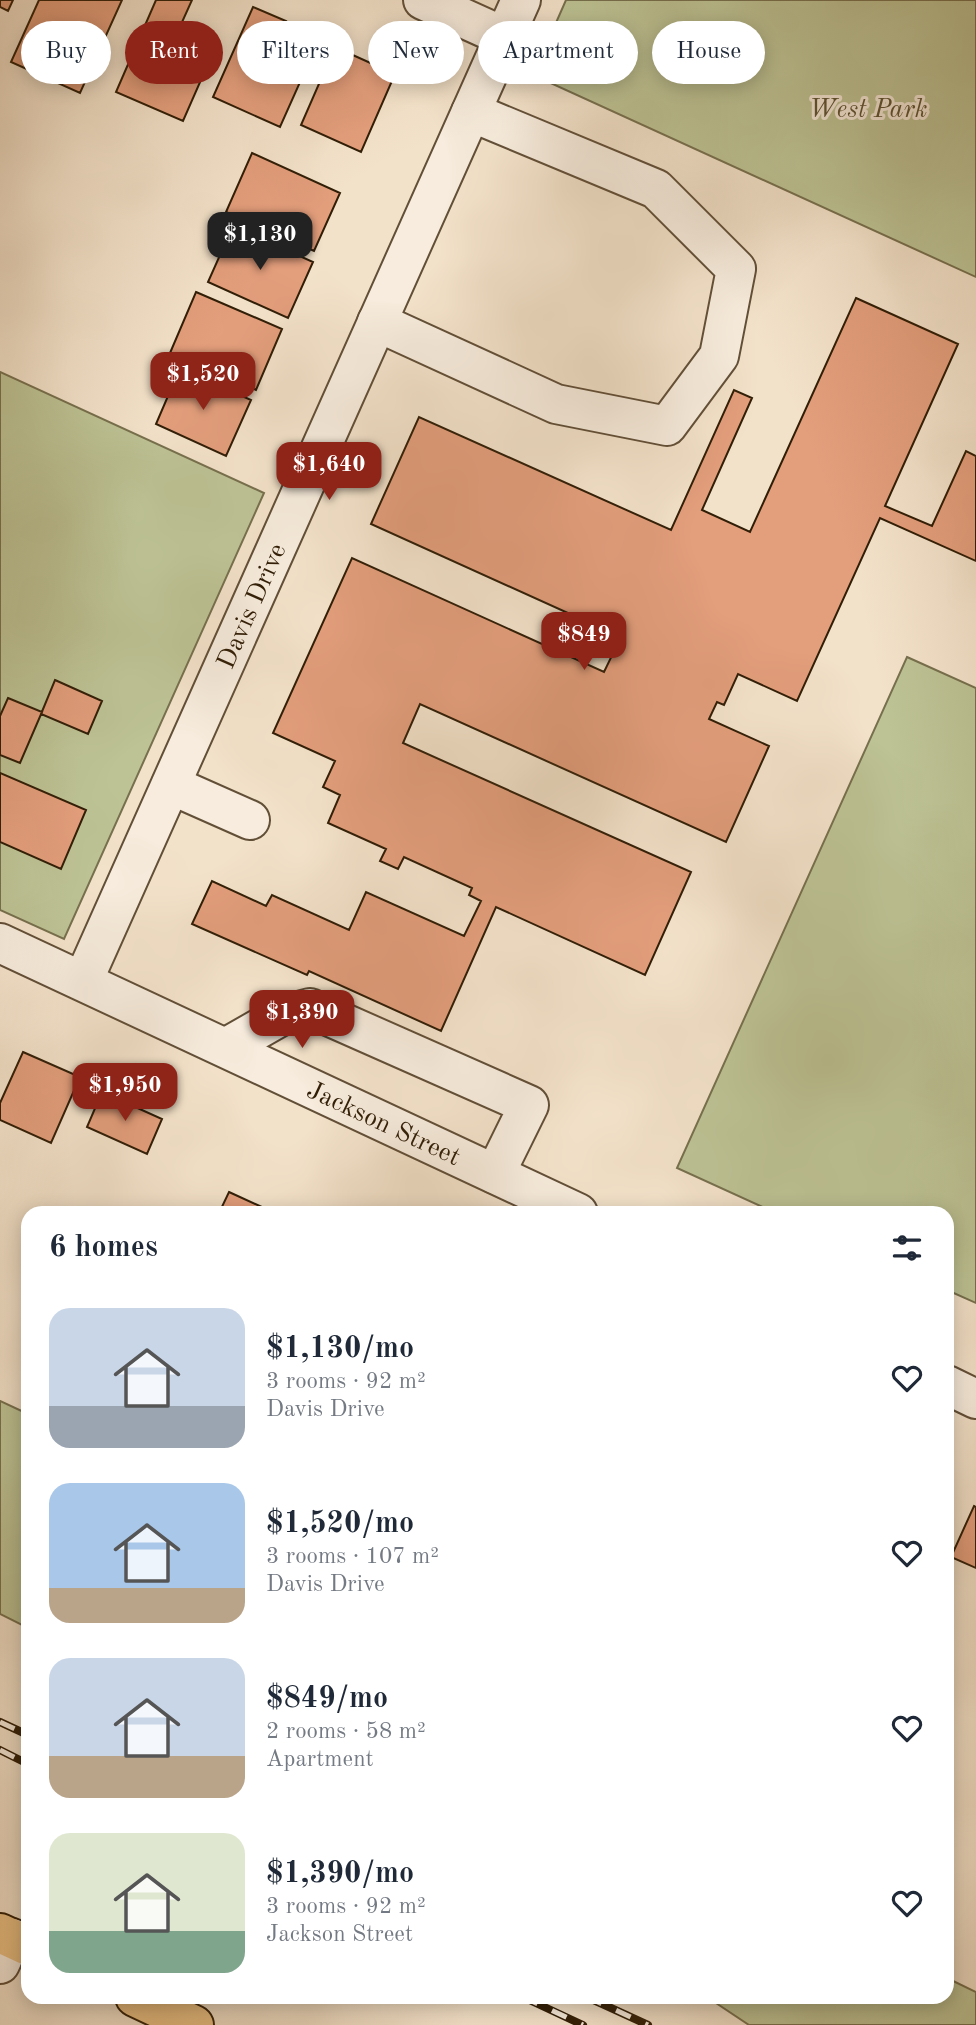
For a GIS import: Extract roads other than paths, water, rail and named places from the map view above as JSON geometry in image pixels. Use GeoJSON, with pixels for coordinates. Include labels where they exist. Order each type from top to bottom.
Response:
{"type":"FeatureCollection","features":[{"type":"Feature","properties":{"kind":"main road"},"geometry":{"type":"LineString","coordinates":[[150,2004],[194,2025]]}},
{"type":"Feature","properties":{"kind":"street"},"geometry":{"type":"LineString","coordinates":[[423,0],[478,25]]}},
{"type":"Feature","properties":{"kind":"street","name":"Davis Drive"},"geometry":{"type":"LineString","coordinates":[[512,21],[521,0]]}},
{"type":"Feature","properties":{"kind":"street","name":"Davis Drive"},"geometry":{"type":"LineString","coordinates":[[83,981],[484,84]]}},
{"type":"Feature","properties":{"kind":"street"},"geometry":{"type":"LineString","coordinates":[[377,322],[556,404],[667,426],[719,356],[736,269],[656,189],[471,112]]}},
{"type":"Feature","properties":{"kind":"street"},"geometry":{"type":"LineString","coordinates":[[171,785],[250,820]]}},
{"type":"Feature","properties":{"kind":"street","name":"Jackson Street"},"geometry":{"type":"LineString","coordinates":[[0,943],[563,1206]]}},
{"type":"Feature","properties":{"kind":"street"},"geometry":{"type":"LineString","coordinates":[[227,1047],[283,1015],[310,1008],[529,1105],[495,1174]]}},
{"type":"Feature","properties":{"kind":"street"},"geometry":{"type":"LineString","coordinates":[[954,1388],[976,1399]]}},
{"type":"Feature","properties":{"kind":"railway"},"geometry":{"type":"LineString","coordinates":[[0,1722],[21,1732]]}},
{"type":"Feature","properties":{"kind":"railway"},"geometry":{"type":"LineString","coordinates":[[0,1750],[21,1760]]}},
{"type":"Feature","properties":{"kind":"railway"},"geometry":{"type":"LineString","coordinates":[[538,2004],[583,2025]]}},
{"type":"Feature","properties":{"kind":"railway"},"geometry":{"type":"LineString","coordinates":[[602,2004],[648,2025]]}},
{"type":"Feature","properties":{"kind":"park label","name":"West Park"},"geometry":{"type":"Point","coordinates":[868,108]}}]}
